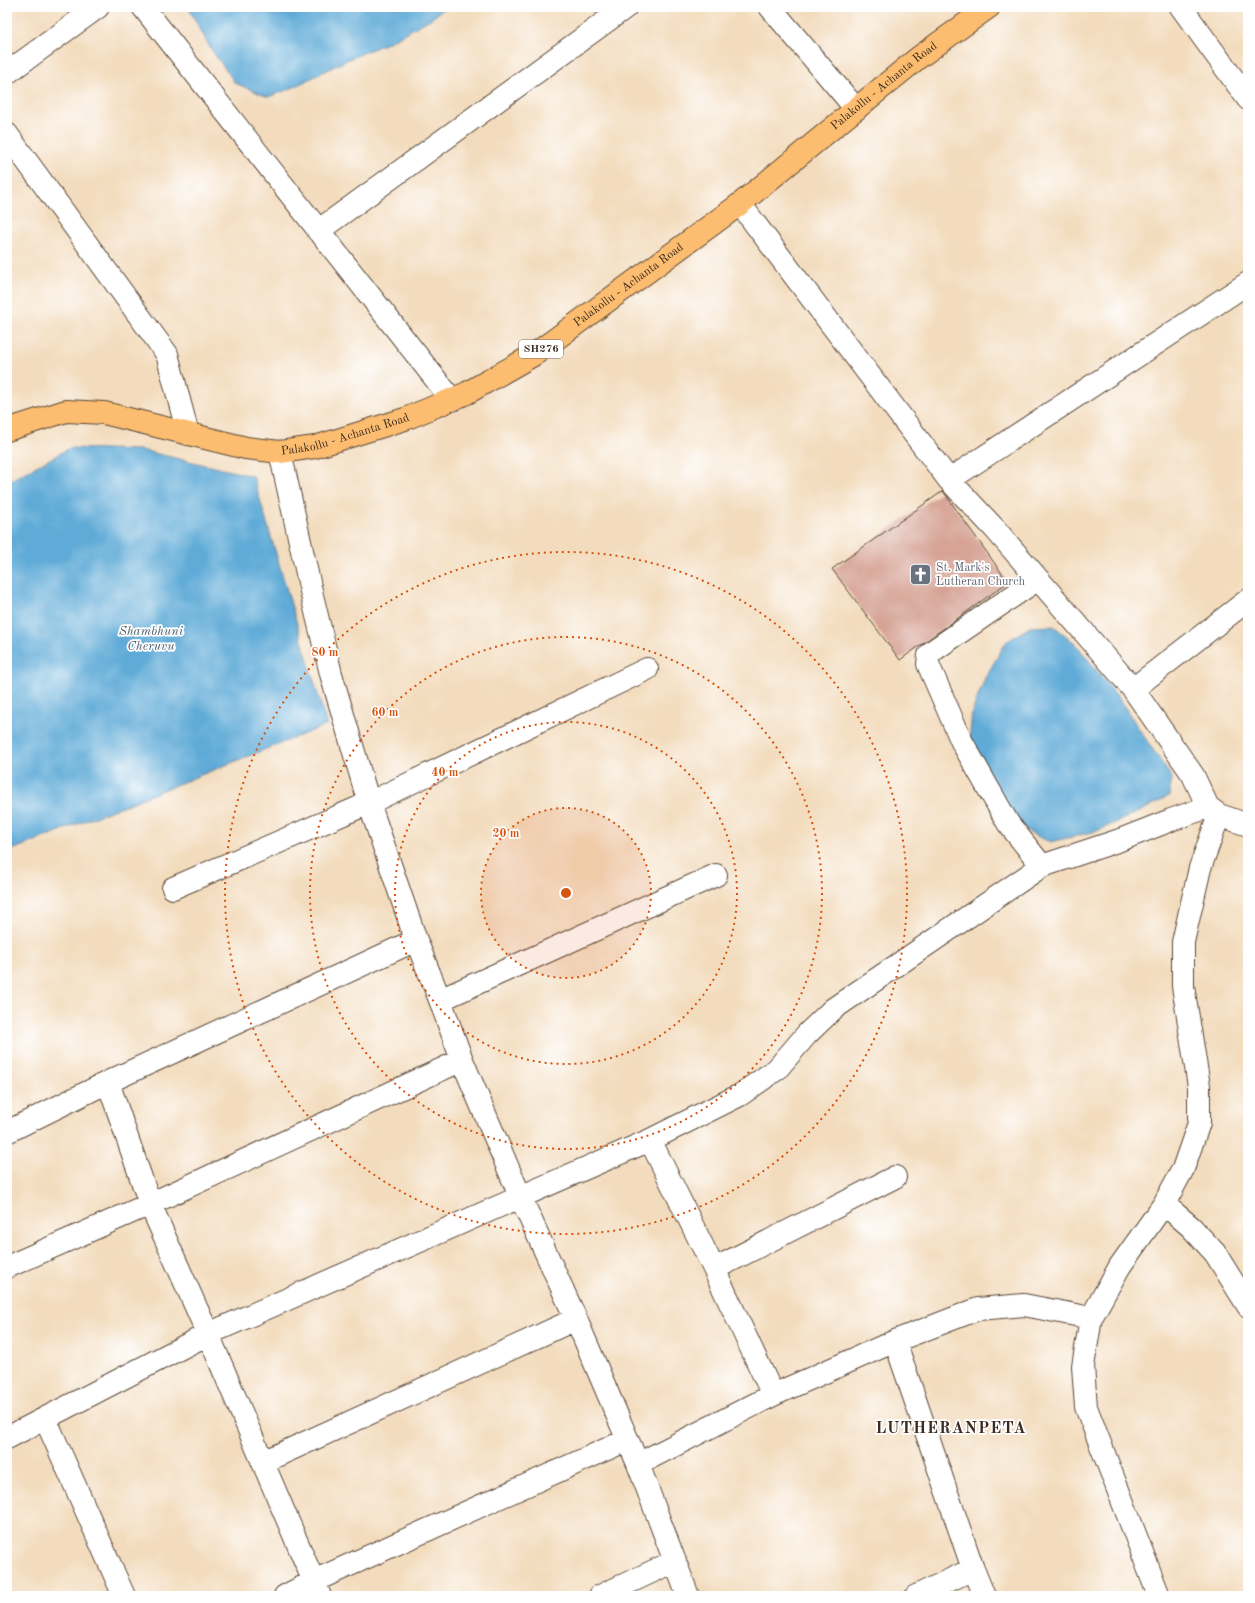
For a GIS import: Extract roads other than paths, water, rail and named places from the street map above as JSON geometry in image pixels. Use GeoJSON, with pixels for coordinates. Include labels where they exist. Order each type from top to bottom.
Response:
{"type":"FeatureCollection","features":[{"type":"Feature","properties":{"kind":"main road","name":"Palakollu - Achanta Road"},"geometry":{"type":"LineString","coordinates":[[7,430],[66,411],[104,413],[246,448],[280,452],[315,448],[405,419],[452,400],[535,354],[740,204],[918,58],[989,7]]}},
{"type":"Feature","properties":{"kind":"street"},"geometry":{"type":"LineString","coordinates":[[7,72],[98,7]]}},
{"type":"Feature","properties":{"kind":"street"},"geometry":{"type":"LineString","coordinates":[[143,7],[452,400]]}},
{"type":"Feature","properties":{"kind":"street"},"geometry":{"type":"LineString","coordinates":[[318,231],[626,7]]}},
{"type":"Feature","properties":{"kind":"street"},"geometry":{"type":"LineString","coordinates":[[770,7],[856,109]]}},
{"type":"Feature","properties":{"kind":"street"},"geometry":{"type":"LineString","coordinates":[[1181,7],[1248,99]]}},
{"type":"Feature","properties":{"kind":"street"},"geometry":{"type":"LineString","coordinates":[[7,134],[167,354],[188,434]]}},
{"type":"Feature","properties":{"kind":"street"},"geometry":{"type":"LineString","coordinates":[[740,204],[949,480],[995,528],[1133,689],[1193,776],[1214,811],[1183,942],[1183,986],[1198,1086],[1200,1123],[1183,1169],[1164,1204],[1120,1266],[1091,1318],[1083,1366],[1086,1407],[1159,1596]]}},
{"type":"Feature","properties":{"kind":"street"},"geometry":{"type":"LineString","coordinates":[[949,480],[1248,283]]}},
{"type":"Feature","properties":{"kind":"street"},"geometry":{"type":"LineString","coordinates":[[280,452],[331,674],[369,803],[416,940],[462,1060],[638,1464],[688,1596]]}},
{"type":"Feature","properties":{"kind":"street"},"geometry":{"type":"LineString","coordinates":[[1038,579],[934,650],[929,655],[928,664],[962,742],[1008,823],[1042,866]]}},
{"type":"Feature","properties":{"kind":"street"},"geometry":{"type":"LineString","coordinates":[[1133,689],[1248,600]]}},
{"type":"Feature","properties":{"kind":"street"},"geometry":{"type":"LineString","coordinates":[[173,888],[369,803],[647,669]]}},
{"type":"Feature","properties":{"kind":"street"},"geometry":{"type":"LineString","coordinates":[[7,1438],[208,1334],[650,1140],[740,1095],[777,1069],[807,1034],[833,1010],[1042,866],[1120,840],[1170,820],[1214,811],[1248,825]]}},
{"type":"Feature","properties":{"kind":"street"},"geometry":{"type":"LineString","coordinates":[[440,1000],[716,875]]}},
{"type":"Feature","properties":{"kind":"street"},"geometry":{"type":"LineString","coordinates":[[7,1132],[108,1082],[416,940]]}},
{"type":"Feature","properties":{"kind":"street"},"geometry":{"type":"LineString","coordinates":[[7,1267],[150,1204],[462,1060]]}},
{"type":"Feature","properties":{"kind":"street"},"geometry":{"type":"LineString","coordinates":[[108,1082],[150,1204],[208,1334],[317,1588]]}},
{"type":"Feature","properties":{"kind":"street"},"geometry":{"type":"LineString","coordinates":[[650,1140],[714,1268],[773,1395]]}},
{"type":"Feature","properties":{"kind":"street"},"geometry":{"type":"LineString","coordinates":[[714,1268],[895,1177]]}},
{"type":"Feature","properties":{"kind":"street"},"geometry":{"type":"LineString","coordinates":[[1164,1204],[1191,1227],[1215,1254],[1248,1306]]}},
{"type":"Feature","properties":{"kind":"street"},"geometry":{"type":"LineString","coordinates":[[638,1464],[773,1395],[895,1341],[978,1309],[1024,1305],[1091,1318]]}},
{"type":"Feature","properties":{"kind":"street"},"geometry":{"type":"LineString","coordinates":[[263,1462],[576,1319]]}},
{"type":"Feature","properties":{"kind":"street"},"geometry":{"type":"LineString","coordinates":[[895,1341],[973,1569],[984,1596]]}},
{"type":"Feature","properties":{"kind":"street"},"geometry":{"type":"LineString","coordinates":[[46,1418],[124,1596]]}},
{"type":"Feature","properties":{"kind":"street"},"geometry":{"type":"LineString","coordinates":[[285,1596],[317,1588],[627,1440]]}},
{"type":"Feature","properties":{"kind":"street"},"geometry":{"type":"LineString","coordinates":[[600,1596],[674,1561]]}},
{"type":"Feature","properties":{"kind":"street"},"geometry":{"type":"LineString","coordinates":[[916,1596],[973,1569]]}},
{"type":"Feature","properties":{"kind":"water"},"geometry":{"type":"Polygon","coordinates":[[[188,7],[446,7],[432,18],[389,42],[347,60],[290,89],[268,97],[235,83],[209,46],[188,7]]]}},
{"type":"Feature","properties":{"kind":"water","name":"Shambhuni Cheruvu"},"geometry":{"type":"Polygon","coordinates":[[[70,448],[141,450],[253,476],[327,725],[7,852],[7,482],[70,448]]]}},
{"type":"Feature","properties":{"kind":"water"},"geometry":{"type":"Polygon","coordinates":[[[1054,626],[1076,644],[1117,696],[1172,778],[1169,796],[1143,810],[1097,831],[1050,842],[1028,832],[1010,815],[969,743],[972,712],[985,678],[1006,642],[1030,627],[1054,626]]]}},
{"type":"Feature","properties":{"kind":"place","name":"St. Mark's Lutheran Church"},"geometry":{"type":"Point","coordinates":[920,575]}},
{"type":"Feature","properties":{"kind":"district","name":"LUTHERANPETA"},"geometry":{"type":"Point","coordinates":[951,1429]}}]}
